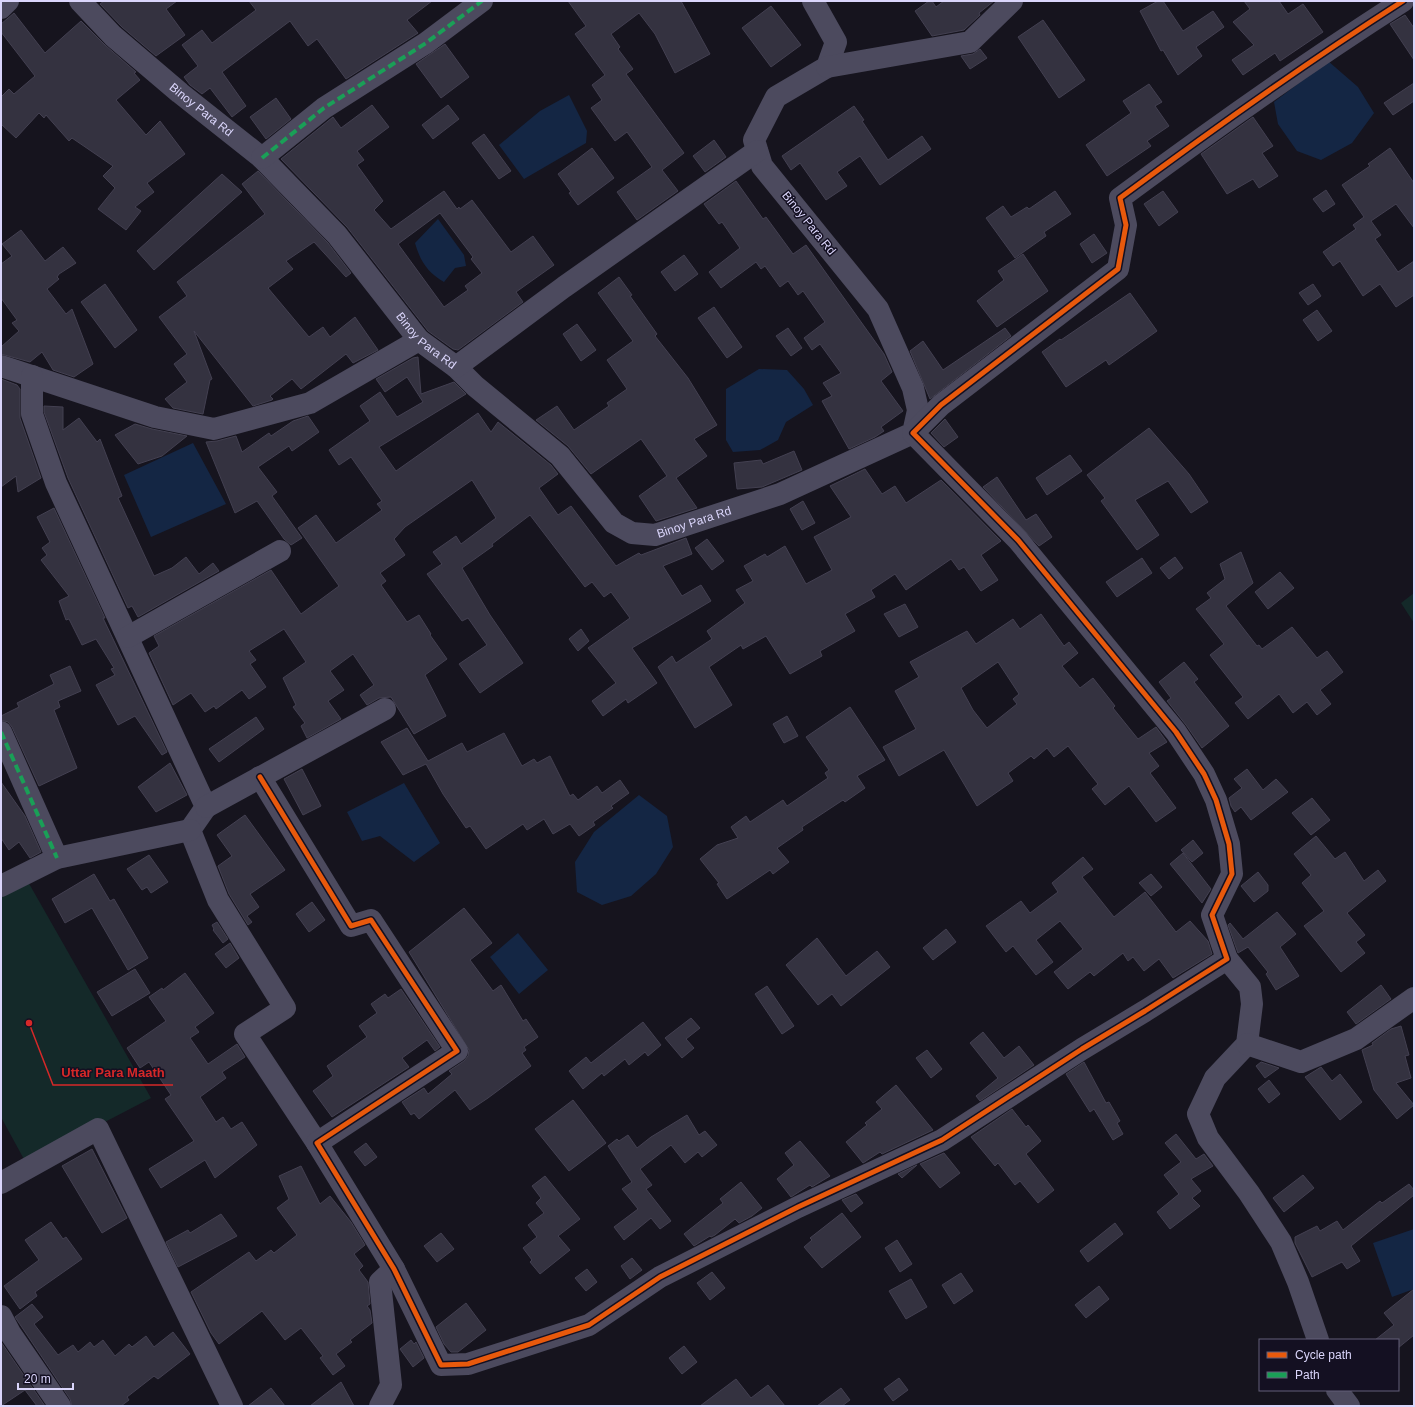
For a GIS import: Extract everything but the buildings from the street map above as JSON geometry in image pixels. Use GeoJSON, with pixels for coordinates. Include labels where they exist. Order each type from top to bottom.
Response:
{"type":"FeatureCollection","features":[{"type":"Feature","properties":{"kind":"street"},"geometry":{"type":"LineString","coordinates":[[1,8],[8,1]]}},
{"type":"Feature","properties":{"kind":"street","name":"Binoy Para Rd"},"geometry":{"type":"LineString","coordinates":[[80,1],[113,36],[180,93],[262,158],[338,235],[418,340],[456,367],[475,386],[560,456],[614,523],[632,533],[655,535],[780,494],[914,434],[918,410],[913,388],[878,308],[762,166],[754,140],[776,96],[827,67],[970,42],[1012,1]]}},
{"type":"Feature","properties":{"kind":"street"},"geometry":{"type":"LineString","coordinates":[[262,158],[324,108],[426,43],[482,1]]}},
{"type":"Feature","properties":{"kind":"street"},"geometry":{"type":"LineString","coordinates":[[813,1],[836,42],[827,67]]}},
{"type":"Feature","properties":{"kind":"street"},"geometry":{"type":"LineString","coordinates":[[1318,1339],[1298,1282],[1281,1242],[1249,1193],[1208,1138],[1198,1114],[1215,1078],[1246,1044],[1252,1004],[1250,987],[1226,959],[1212,915],[1232,874],[1229,844],[1216,800],[1204,774],[1176,732],[1018,540],[914,434],[941,405],[1118,269],[1126,226],[1120,198],[1209,132],[1298,70],[1403,1]]}},
{"type":"Feature","properties":{"kind":"street"},"geometry":{"type":"LineString","coordinates":[[456,367],[564,287],[758,151]]}},
{"type":"Feature","properties":{"kind":"street"},"geometry":{"type":"LineString","coordinates":[[1,366],[154,417],[214,429],[310,403],[418,340]]}},
{"type":"Feature","properties":{"kind":"street"},"geometry":{"type":"LineString","coordinates":[[32,376],[32,414],[56,482],[206,807]]}},
{"type":"Feature","properties":{"kind":"street"},"geometry":{"type":"LineString","coordinates":[[128,637],[280,551]]}},
{"type":"Feature","properties":{"kind":"street"},"geometry":{"type":"LineString","coordinates":[[1,886],[56,858],[190,830],[206,807],[385,709]]}},
{"type":"Feature","properties":{"kind":"street"},"geometry":{"type":"LineString","coordinates":[[1,732],[56,858]]}},
{"type":"Feature","properties":{"kind":"street"},"geometry":{"type":"LineString","coordinates":[[260,777],[351,926],[371,920],[457,1051],[317,1143]]}},
{"type":"Feature","properties":{"kind":"street"},"geometry":{"type":"LineString","coordinates":[[190,830],[218,900],[285,1008],[245,1034],[317,1143],[394,1269],[441,1365],[468,1364],[589,1325],[660,1277],[798,1206],[942,1140],[1082,1048],[1145,1011],[1226,959]]}},
{"type":"Feature","properties":{"kind":"street"},"geometry":{"type":"LineString","coordinates":[[1246,1044],[1301,1062],[1356,1040],[1414,998]]}},
{"type":"Feature","properties":{"kind":"street"},"geometry":{"type":"LineString","coordinates":[[1,1184],[98,1129],[232,1406]]}},
{"type":"Feature","properties":{"kind":"street"},"geometry":{"type":"LineString","coordinates":[[380,1406],[391,1385],[380,1282],[394,1269]]}},
{"type":"Feature","properties":{"kind":"street"},"geometry":{"type":"LineString","coordinates":[[1,1316],[10,1333],[60,1406]]}},
{"type":"Feature","properties":{"kind":"street"},"geometry":{"type":"LineString","coordinates":[[1338,1391],[1349,1406]]}},
{"type":"Feature","properties":{"kind":"green space"},"geometry":{"type":"Polygon","coordinates":[[[1414,593],[1414,623],[1401,603],[1414,593]]]}},
{"type":"Feature","properties":{"kind":"green space"},"geometry":{"type":"Polygon","coordinates":[[[27,880],[151,1098],[26,1163],[1,1117],[1,894],[27,880]]]}},
{"type":"Feature","properties":{"kind":"water"},"geometry":{"type":"Polygon","coordinates":[[[1328,61],[1358,87],[1374,113],[1352,143],[1321,160],[1297,151],[1278,124],[1274,102],[1328,61]]]}},
{"type":"Feature","properties":{"kind":"water"},"geometry":{"type":"Polygon","coordinates":[[[569,95],[587,131],[586,143],[524,179],[499,145],[540,111],[569,95]]]}},
{"type":"Feature","properties":{"kind":"water"},"geometry":{"type":"Polygon","coordinates":[[[438,219],[464,255],[466,266],[455,268],[444,282],[433,275],[425,266],[415,243],[438,219]]]}},
{"type":"Feature","properties":{"kind":"water"},"geometry":{"type":"Polygon","coordinates":[[[759,369],[787,370],[804,389],[813,405],[786,422],[778,440],[760,450],[733,452],[726,440],[726,389],[759,369]]]}},
{"type":"Feature","properties":{"kind":"water"},"geometry":{"type":"Polygon","coordinates":[[[193,443],[226,504],[151,537],[124,475],[193,443]]]}},
{"type":"Feature","properties":{"kind":"water"},"geometry":{"type":"Polygon","coordinates":[[[404,783],[440,843],[414,862],[380,836],[362,841],[347,812],[404,783]]]}},
{"type":"Feature","properties":{"kind":"water"},"geometry":{"type":"Polygon","coordinates":[[[639,795],[667,816],[673,847],[656,874],[631,896],[602,905],[577,892],[575,862],[594,832],[639,795]]]}},
{"type":"Feature","properties":{"kind":"water"},"geometry":{"type":"Polygon","coordinates":[[[518,933],[548,970],[519,994],[490,957],[518,933]]]}},
{"type":"Feature","properties":{"kind":"water"},"geometry":{"type":"Polygon","coordinates":[[[1414,1229],[1414,1289],[1392,1297],[1373,1243],[1414,1229]]]}},
{"type":"Feature","properties":{"kind":"marked path"},"geometry":{"type":"LineString","coordinates":[[262,158],[324,108],[426,43],[482,1]]}},
{"type":"Feature","properties":{"kind":"marked path"},"geometry":{"type":"LineString","coordinates":[[1,732],[57,858]]}},
{"type":"Feature","properties":{"kind":"cycle path"},"geometry":{"type":"LineString","coordinates":[[260,777],[351,926],[371,920],[457,1051],[317,1143],[394,1269],[441,1365],[468,1364],[589,1325],[660,1277],[798,1207],[942,1140],[1082,1049],[1227,959],[1212,915],[1232,874],[1229,844],[1216,800],[1204,774],[1176,732],[1018,540],[913,433],[941,405],[1118,269],[1126,225],[1120,198],[1260,97],[1403,1]]}},
{"type":"Feature","properties":{"kind":"place","name":"Uttar Para Maath"},"geometry":{"type":"Point","coordinates":[29,1023]}}]}
